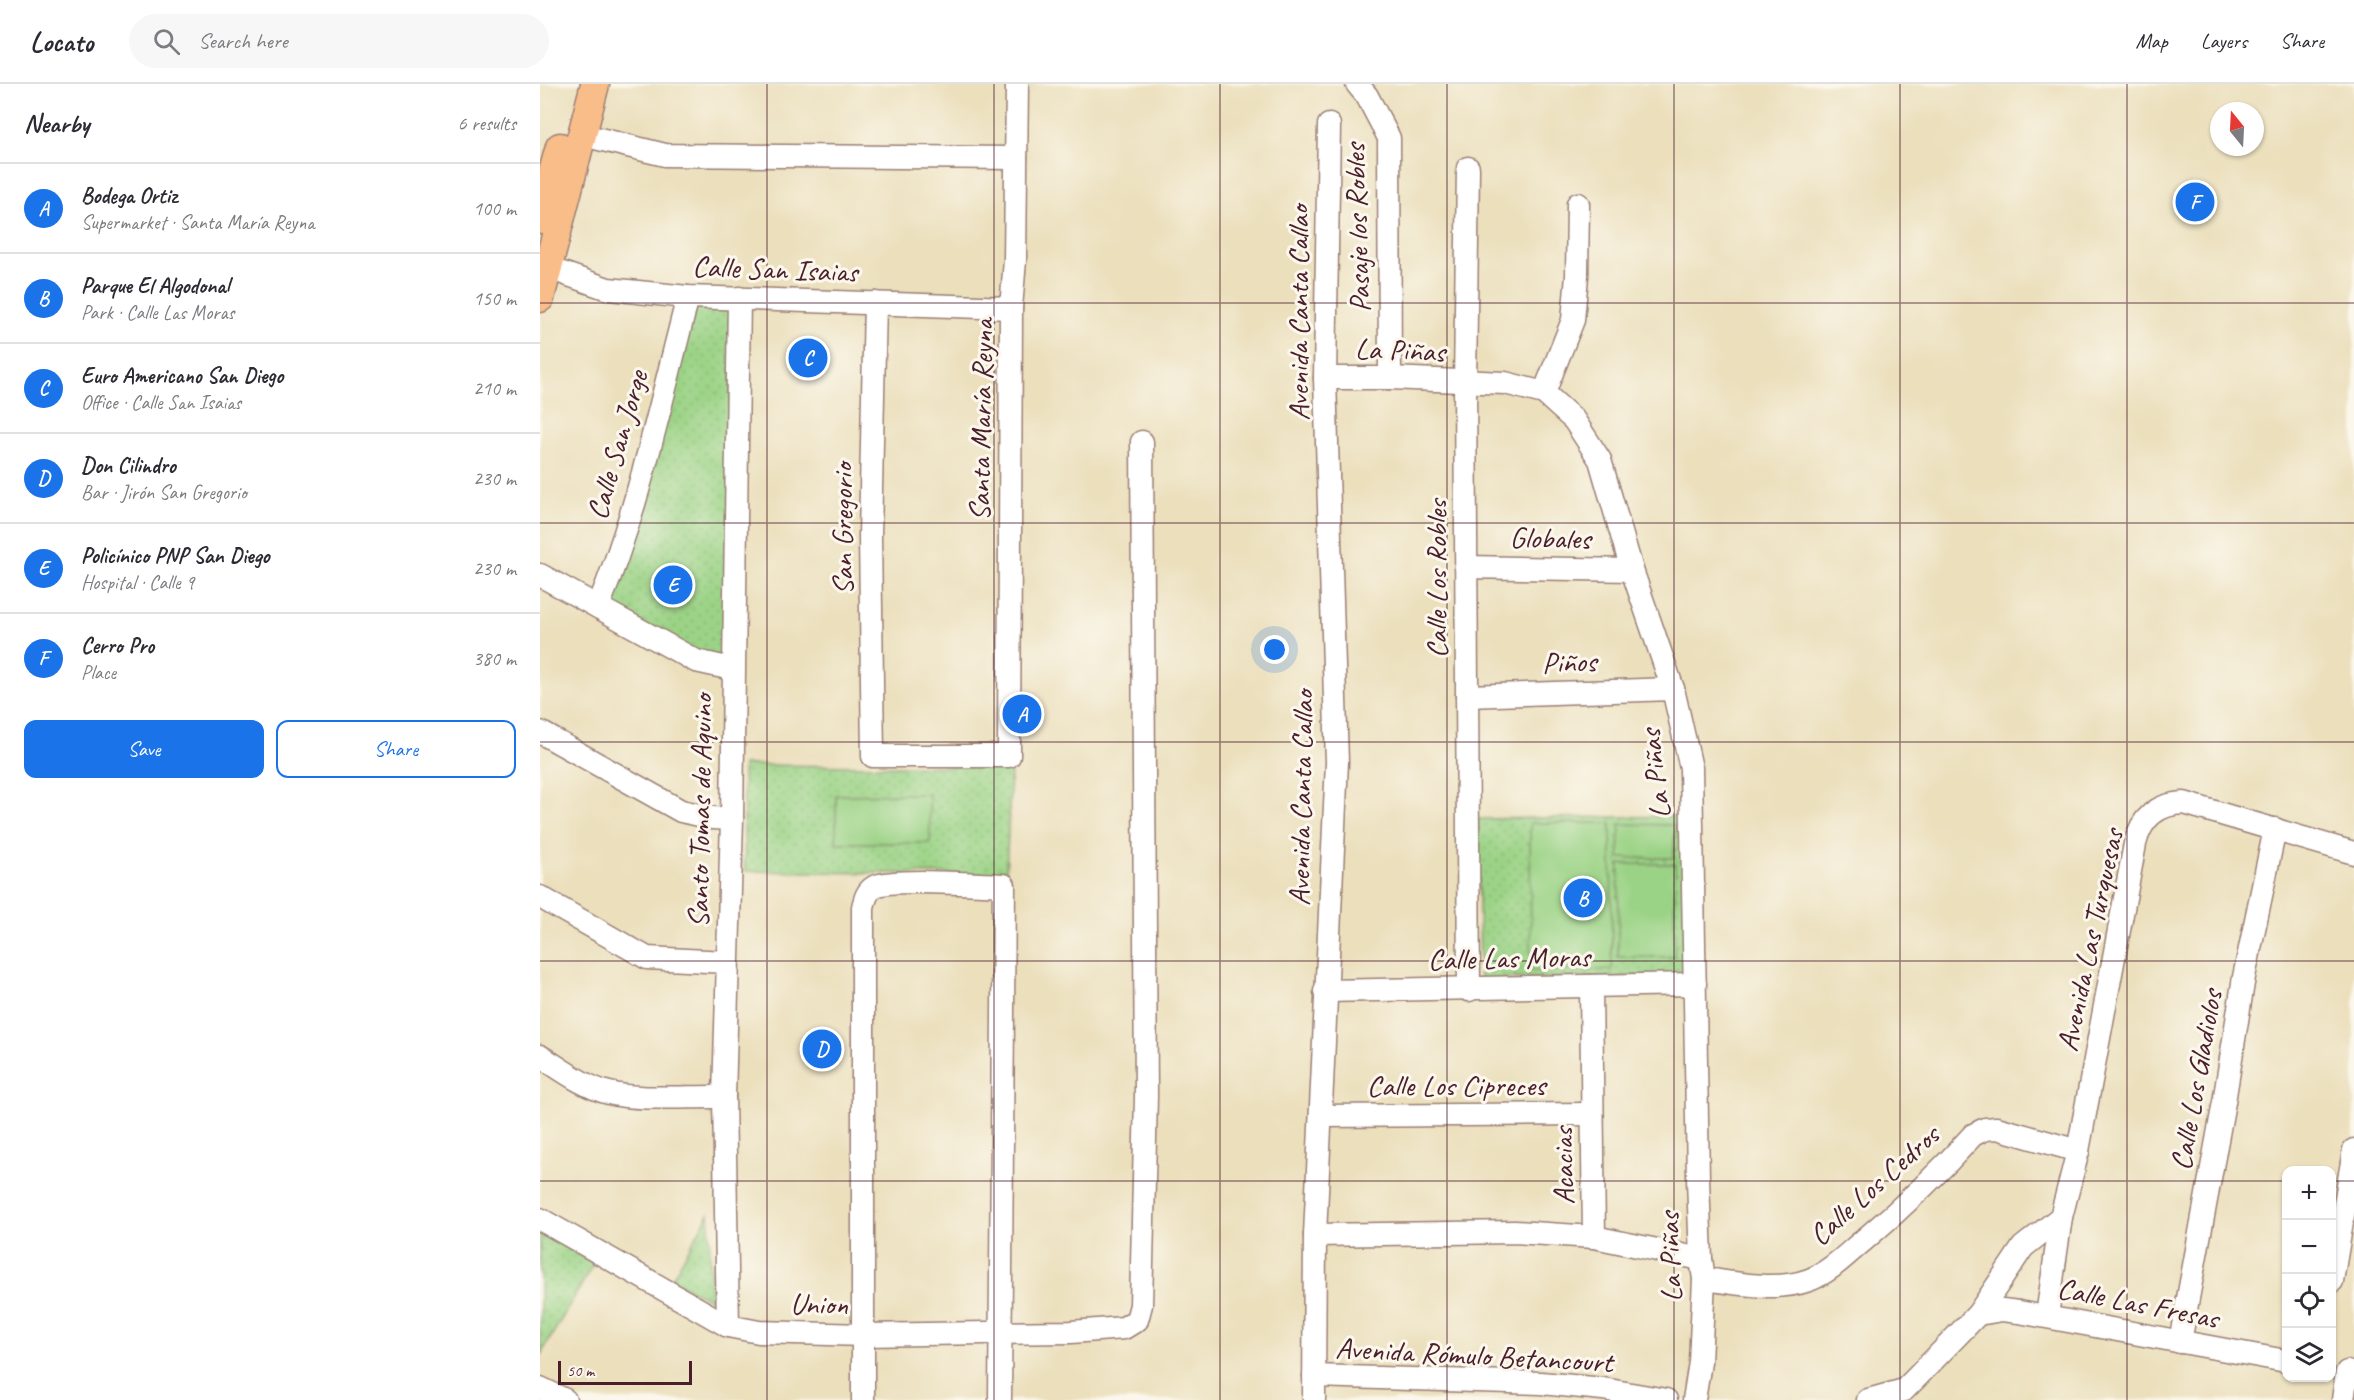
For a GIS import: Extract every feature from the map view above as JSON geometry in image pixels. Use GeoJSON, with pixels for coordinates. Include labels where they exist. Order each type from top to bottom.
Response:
{"type":"FeatureCollection","features":[{"type":"Feature","properties":{"kind":"main road"},"geometry":{"type":"LineString","coordinates":[[540,219],[579,84]]}},
{"type":"Feature","properties":{"kind":"main road"},"geometry":{"type":"LineString","coordinates":[[540,298],[544,266],[596,84]]}},
{"type":"Feature","properties":{"kind":"street","name":"Santa María Reyna"},"geometry":{"type":"LineString","coordinates":[[1009,756],[1011,308],[1015,260],[1017,84]]}},
{"type":"Feature","properties":{"kind":"street","name":"Pasaje los Robles"},"geometry":{"type":"LineString","coordinates":[[1357,84],[1389,138],[1390,378]]}},
{"type":"Feature","properties":{"kind":"street","name":"Avenida Canta Callao"},"geometry":{"type":"LineString","coordinates":[[1314,1400],[1315,1235],[1337,762],[1326,378],[1329,125]]}},
{"type":"Feature","properties":{"kind":"street"},"geometry":{"type":"LineString","coordinates":[[583,135],[665,155],[1016,158]]}},
{"type":"Feature","properties":{"kind":"street","name":"Calle Los Robles"},"geometry":{"type":"LineString","coordinates":[[1468,168],[1465,382],[1469,990]]}},
{"type":"Feature","properties":{"kind":"street"},"geometry":{"type":"LineString","coordinates":[[1544,393],[1574,320],[1578,204]]}},
{"type":"Feature","properties":{"kind":"street","name":"Calle San Isaias"},"geometry":{"type":"LineString","coordinates":[[544,266],[608,289],[688,297],[1011,308]]}},
{"type":"Feature","properties":{"kind":"street","name":"Calle San Jorge"},"geometry":{"type":"LineString","coordinates":[[598,607],[608,583],[638,485],[688,297]]}},
{"type":"Feature","properties":{"kind":"street","name":"Santo Tomas de Aquino"},"geometry":{"type":"LineString","coordinates":[[728,1326],[724,1097],[732,819],[732,669],[739,298]]}},
{"type":"Feature","properties":{"kind":"street","name":"San Gregorio"},"geometry":{"type":"LineString","coordinates":[[875,303],[870,537],[873,756],[1009,756]]}},
{"type":"Feature","properties":{"kind":"street","name":"La Piñas"},"geometry":{"type":"LineString","coordinates":[[1326,378],[1505,383],[1544,393],[1574,420],[1600,460],[1632,570],[1673,689],[1691,768],[1697,1167],[1702,1269],[1700,1362],[1694,1400]]}},
{"type":"Feature","properties":{"kind":"street","name":"Union"},"geometry":{"type":"LineString","coordinates":[[540,1219],[728,1326],[759,1332],[864,1335],[1071,1332],[1124,1328],[1137,1320],[1142,1305],[1145,1131],[1142,442]]}},
{"type":"Feature","properties":{"kind":"street","name":"Globales"},"geometry":{"type":"LineString","coordinates":[[1466,567],[1632,570]]}},
{"type":"Feature","properties":{"kind":"street"},"geometry":{"type":"LineString","coordinates":[[540,575],[696,661],[732,669]]}},
{"type":"Feature","properties":{"kind":"street","name":"Piños"},"geometry":{"type":"LineString","coordinates":[[1467,696],[1673,689]]}},
{"type":"Feature","properties":{"kind":"street"},"geometry":{"type":"LineString","coordinates":[[540,732],[681,811],[713,818],[732,819]]}},
{"type":"Feature","properties":{"kind":"street","name":"Avenida Las Turquesas"},"geometry":{"type":"LineString","coordinates":[[2047,1316],[2061,1217],[2079,1151],[2135,844],[2142,824],[2158,809],[2170,804],[2184,803],[2354,853]]}},
{"type":"Feature","properties":{"kind":"street","name":"Calle Los Gladiolos"},"geometry":{"type":"LineString","coordinates":[[2180,1342],[2224,1102],[2246,966],[2275,829]]}},
{"type":"Feature","properties":{"kind":"street"},"geometry":{"type":"LineString","coordinates":[[863,1400],[863,907],[866,896],[874,887],[881,884],[901,883],[1004,885],[1000,1400]]}},
{"type":"Feature","properties":{"kind":"street"},"geometry":{"type":"LineString","coordinates":[[540,897],[647,958],[728,962]]}},
{"type":"Feature","properties":{"kind":"street","name":"Calle Las Moras"},"geometry":{"type":"LineString","coordinates":[[1325,991],[1695,984]]}},
{"type":"Feature","properties":{"kind":"street","name":"Acacias"},"geometry":{"type":"LineString","coordinates":[[1591,986],[1594,1237]]}},
{"type":"Feature","properties":{"kind":"street"},"geometry":{"type":"LineString","coordinates":[[540,1056],[591,1087],[608,1093],[629,1096],[724,1097]]}},
{"type":"Feature","properties":{"kind":"street","name":"Calle Los Cipreces"},"geometry":{"type":"LineString","coordinates":[[1321,1116],[1592,1114]]}},
{"type":"Feature","properties":{"kind":"street","name":"Calle Los Cedros"},"geometry":{"type":"LineString","coordinates":[[1315,1235],[1515,1232],[1594,1237],[1759,1286],[1788,1284],[1809,1280],[1834,1265],[1909,1202],[1973,1135],[1985,1129],[1997,1128],[2079,1151]]}},
{"type":"Feature","properties":{"kind":"street"},"geometry":{"type":"LineString","coordinates":[[2332,1274],[2354,1150]]}},
{"type":"Feature","properties":{"kind":"street"},"geometry":{"type":"LineString","coordinates":[[1868,1400],[1905,1395],[1978,1314],[2023,1246],[2061,1217]]}},
{"type":"Feature","properties":{"kind":"street","name":"Calle Las Fresas"},"geometry":{"type":"LineString","coordinates":[[1978,1314],[2002,1310],[2047,1316],[2282,1360]]}},
{"type":"Feature","properties":{"kind":"street"},"geometry":{"type":"LineString","coordinates":[[2343,1400],[2344,1371]]}},
{"type":"Feature","properties":{"kind":"street","name":"Avenida Rómulo Betancourt"},"geometry":{"type":"LineString","coordinates":[[1314,1376],[1467,1391],[1541,1383],[1604,1389],[1666,1400]]}},
{"type":"Feature","properties":{"kind":"street"},"geometry":{"type":"LineString","coordinates":[[540,1388],[566,1400]]}},
{"type":"Feature","properties":{"kind":"green space"},"geometry":{"type":"Polygon","coordinates":[[[692,303],[733,304],[727,662],[696,653],[605,605],[692,303]]]}},
{"type":"Feature","properties":{"kind":"green space"},"geometry":{"type":"Polygon","coordinates":[[[743,765],[1011,767],[1006,875],[745,871],[743,765]]]}},
{"type":"Feature","properties":{"kind":"green space"},"geometry":{"type":"Polygon","coordinates":[[[929,794],[930,843],[836,843],[836,795],[929,794]]]}},
{"type":"Feature","properties":{"kind":"green space"},"geometry":{"type":"Polygon","coordinates":[[[1686,816],[1688,976],[1480,979],[1478,819],[1686,816]]]}},
{"type":"Feature","properties":{"kind":"green space"},"geometry":{"type":"Polygon","coordinates":[[[1530,823],[1611,823],[1612,970],[1531,971],[1530,823]]]}},
{"type":"Feature","properties":{"kind":"green space"},"geometry":{"type":"Polygon","coordinates":[[[1620,824],[1675,825],[1674,858],[1619,858],[1620,824]]]}},
{"type":"Feature","properties":{"kind":"green space"},"geometry":{"type":"Polygon","coordinates":[[[1619,864],[1675,864],[1674,957],[1618,957],[1619,864]]]}},
{"type":"Feature","properties":{"kind":"green space"},"geometry":{"type":"Polygon","coordinates":[[[709,1214],[711,1300],[671,1280],[709,1214]]]}},
{"type":"Feature","properties":{"kind":"green space"},"geometry":{"type":"Polygon","coordinates":[[[540,1232],[594,1263],[540,1356],[540,1232]]]}},
{"type":"Feature","properties":{"kind":"place","name":"Cerro Pro"},"geometry":{"type":"Point","coordinates":[2195,202]}},
{"type":"Feature","properties":{"kind":"place","name":"Euro Americano San Diego"},"geometry":{"type":"Point","coordinates":[808,358]}},
{"type":"Feature","properties":{"kind":"place","name":"Policínico PNP San Diego"},"geometry":{"type":"Point","coordinates":[673,585]}},
{"type":"Feature","properties":{"kind":"place","name":"Bodega Ortiz"},"geometry":{"type":"Point","coordinates":[1022,714]}},
{"type":"Feature","properties":{"kind":"place","name":"Parque El Algodonal"},"geometry":{"type":"Point","coordinates":[1583,898]}},
{"type":"Feature","properties":{"kind":"place","name":"Don Cilindro"},"geometry":{"type":"Point","coordinates":[822,1049]}}]}
